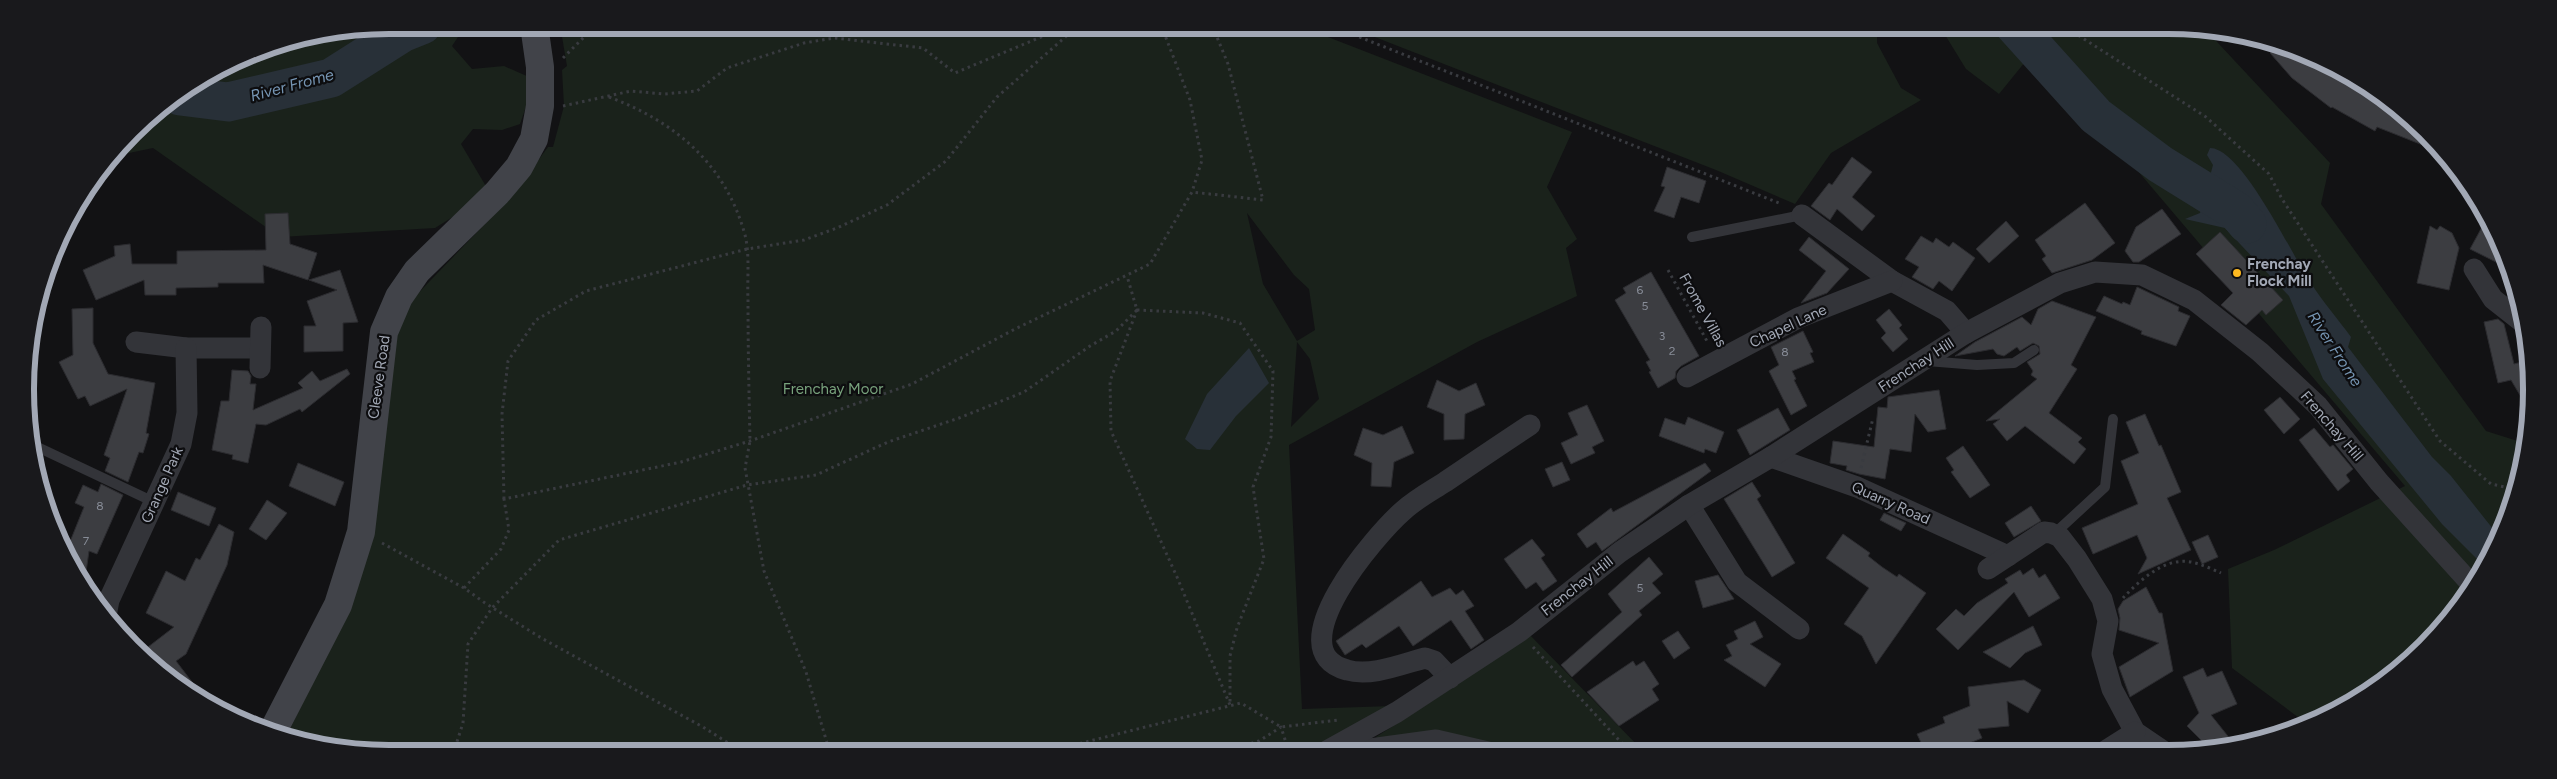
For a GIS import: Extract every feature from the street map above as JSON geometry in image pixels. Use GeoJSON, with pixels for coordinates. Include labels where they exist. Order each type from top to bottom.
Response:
{"type":"FeatureCollection","features":[{"type":"Feature","properties":{"kind":"street","name":"Cleeve Road"},"geometry":{"type":"LineString","coordinates":[[276,726],[338,605],[361,532],[384,332],[399,297],[417,271],[497,193],[519,167],[534,139],[540,106],[540,67],[535,34]]}},
{"type":"Feature","properties":{"kind":"street"},"geometry":{"type":"LineString","coordinates":[[1802,215],[1892,281],[1946,311],[1966,333]]}},
{"type":"Feature","properties":{"kind":"street"},"geometry":{"type":"LineString","coordinates":[[2474,269],[2493,299],[2515,317]]}},
{"type":"Feature","properties":{"kind":"street","name":"Frenchay Hill"},"geometry":{"type":"LineString","coordinates":[[1350,745],[1519,632],[1620,552],[1689,506],[1771,457],[1966,333],[2060,284],[2095,272],[2142,275],[2194,300],[2260,352],[2318,406],[2379,482],[2468,580]]}},
{"type":"Feature","properties":{"kind":"street","name":"Chapel Lane"},"geometry":{"type":"LineString","coordinates":[[1687,377],[1798,318],[1892,281]]}},
{"type":"Feature","properties":{"kind":"street"},"geometry":{"type":"LineString","coordinates":[[136,342],[260,358],[261,327]]}},
{"type":"Feature","properties":{"kind":"street","name":"Grange Park"},"geometry":{"type":"LineString","coordinates":[[108,607],[109,600],[181,444],[187,413],[186,348]]}},
{"type":"Feature","properties":{"kind":"street"},"geometry":{"type":"LineString","coordinates":[[1450,678],[1434,661],[1425,658],[1370,671],[1348,671],[1332,665],[1322,652],[1320,636],[1328,613],[1346,579],[1376,540],[1405,509],[1530,425]]}},
{"type":"Feature","properties":{"kind":"street","name":"Quarry Road"},"geometry":{"type":"LineString","coordinates":[[1771,457],[1857,487],[2008,556]]}},
{"type":"Feature","properties":{"kind":"street"},"geometry":{"type":"LineString","coordinates":[[1689,506],[1737,582],[1799,629]]}},
{"type":"Feature","properties":{"kind":"street"},"geometry":{"type":"LineString","coordinates":[[1988,569],[2044,532],[2060,537],[2077,559],[2102,600],[2106,616],[2102,654],[2112,690],[2135,732],[2153,745]]}},
{"type":"Feature","properties":{"kind":"street"},"geometry":{"type":"LineString","coordinates":[[2114,745],[2135,732]]}},
{"type":"Feature","properties":{"kind":"street"},"geometry":{"type":"LineString","coordinates":[[1399,745],[1436,740],[1458,745]]}},
{"type":"Feature","properties":{"kind":"lane"},"geometry":{"type":"LineString","coordinates":[[1692,237],[1802,215]]}},
{"type":"Feature","properties":{"kind":"lane"},"geometry":{"type":"LineString","coordinates":[[1922,361],[1977,365],[2014,363],[2034,350]]}},
{"type":"Feature","properties":{"kind":"lane"},"geometry":{"type":"LineString","coordinates":[[2054,534],[2105,487],[2113,419]]}},
{"type":"Feature","properties":{"kind":"lane"},"geometry":{"type":"LineString","coordinates":[[39,448],[154,502]]}},
{"type":"Feature","properties":{"kind":"path"},"geometry":{"type":"LineString","coordinates":[[540,67],[562,59],[587,34]]}},
{"type":"Feature","properties":{"kind":"path"},"geometry":{"type":"LineString","coordinates":[[540,106],[564,106],[631,91],[664,94],[698,91],[727,68],[804,43],[834,38],[923,48],[955,73],[1048,34]]}},
{"type":"Feature","properties":{"kind":"path"},"geometry":{"type":"LineString","coordinates":[[464,588],[501,550],[508,530],[504,499],[502,414],[508,362],[536,320],[586,291],[747,249],[804,240],[837,228],[887,205],[946,161],[997,97],[1068,34]]}},
{"type":"Feature","properties":{"kind":"path"},"geometry":{"type":"LineString","coordinates":[[504,499],[681,462],[750,441],[912,384],[1015,329],[1150,264],[1192,192],[1202,160],[1190,100],[1164,34]]}},
{"type":"Feature","properties":{"kind":"path"},"geometry":{"type":"LineString","coordinates":[[1192,192],[1264,200],[1228,64],[1216,34]]}},
{"type":"Feature","properties":{"kind":"path"},"geometry":{"type":"LineString","coordinates":[[1352,34],[1777,202],[1802,215]]}},
{"type":"Feature","properties":{"kind":"path"},"geometry":{"type":"LineString","coordinates":[[2076,34],[2206,117],[2269,174],[2282,199],[2440,441],[2491,484],[2509,488]]}},
{"type":"Feature","properties":{"kind":"path"},"geometry":{"type":"LineString","coordinates":[[609,97],[637,107],[674,130],[705,158],[730,193],[745,236],[747,249],[750,441],[745,468],[747,485],[764,571],[806,672],[828,745]]}},
{"type":"Feature","properties":{"kind":"path","name":"Frome Villas"},"geometry":{"type":"LineString","coordinates":[[1668,270],[1718,361]]}},
{"type":"Feature","properties":{"kind":"path"},"geometry":{"type":"LineString","coordinates":[[1127,276],[1138,310],[1110,381],[1111,431],[1177,577],[1230,706]]}},
{"type":"Feature","properties":{"kind":"path"},"geometry":{"type":"LineString","coordinates":[[456,745],[463,723],[468,644],[492,608],[559,540],[747,485],[816,475],[888,442],[959,418],[1024,392],[1090,346],[1116,331],[1138,310],[1203,313],[1240,323],[1273,371],[1271,437],[1253,487],[1264,559],[1237,628],[1230,656],[1230,706]]}},
{"type":"Feature","properties":{"kind":"path"},"geometry":{"type":"LineString","coordinates":[[1857,487],[1872,421]]}},
{"type":"Feature","properties":{"kind":"path"},"geometry":{"type":"LineString","coordinates":[[361,532],[464,588],[492,608],[543,639],[731,745]]}},
{"type":"Feature","properties":{"kind":"path"},"geometry":{"type":"LineString","coordinates":[[2106,616],[2146,577],[2173,563],[2192,562],[2221,573]]}},
{"type":"Feature","properties":{"kind":"path"},"geometry":{"type":"LineString","coordinates":[[1519,632],[1624,745]]}},
{"type":"Feature","properties":{"kind":"path"},"geometry":{"type":"LineString","coordinates":[[1074,745],[1241,703],[1281,727],[1287,745]]}},
{"type":"Feature","properties":{"kind":"path"},"geometry":{"type":"LineString","coordinates":[[1246,745],[1259,741],[1281,727],[1339,720]]}},
{"type":"Feature","properties":{"kind":"green space"},"geometry":{"type":"Polygon","coordinates":[[[460,34],[452,46],[472,69],[504,66],[529,77],[527,104],[520,124],[502,130],[473,129],[461,144],[487,188],[459,213],[435,228],[280,237],[153,148],[123,154],[173,107],[212,81],[253,61],[297,46],[320,41],[366,35],[460,34]]]}},
{"type":"Feature","properties":{"kind":"green space","name":"Frenchay Moor"},"geometry":{"type":"Polygon","coordinates":[[[562,34],[1320,34],[1572,132],[1547,187],[1577,239],[1566,248],[1577,296],[1477,342],[1289,445],[1302,709],[1392,706],[1322,745],[390,745],[343,742],[289,731],[345,617],[383,389],[402,310],[510,198],[548,147],[553,147],[564,106],[562,70],[567,66],[562,34]],[[1247,213],[1263,284],[1297,341],[1315,330],[1309,289],[1294,275],[1247,213]],[[1297,342],[1291,427],[1319,399],[1310,359],[1297,342]]]}},
{"type":"Feature","properties":{"kind":"green space"},"geometry":{"type":"Polygon","coordinates":[[[1367,34],[1877,34],[1877,43],[1901,88],[1921,100],[1831,153],[1795,204],[1716,170],[1367,34]]]}},
{"type":"Feature","properties":{"kind":"green space"},"geometry":{"type":"Polygon","coordinates":[[[1945,34],[2168,34],[2212,37],[2330,163],[2321,204],[2486,431],[2519,441],[2511,482],[2496,526],[2487,547],[2463,587],[2435,624],[2402,657],[2384,672],[2345,698],[2301,719],[2232,668],[2228,569],[2274,550],[2405,486],[2126,157],[2025,62],[1999,94],[1966,69],[1945,34]]]}},
{"type":"Feature","properties":{"kind":"green space"},"geometry":{"type":"Polygon","coordinates":[[[1527,632],[1637,745],[1495,745],[1459,736],[1379,742],[1376,737],[1452,688],[1527,632]]]}},
{"type":"Feature","properties":{"kind":"water"},"geometry":{"type":"Polygon","coordinates":[[[2210,148],[2223,153],[2237,165],[2251,183],[2310,282],[2351,337],[2348,347],[2432,457],[2451,476],[2494,530],[2479,561],[2442,524],[2323,379],[2289,296],[2225,228],[2185,219],[2200,213],[2213,165],[2207,155],[2210,148]]]}},
{"type":"Feature","properties":{"kind":"water"},"geometry":{"type":"Polygon","coordinates":[[[1249,348],[1269,383],[1236,416],[1210,450],[1197,449],[1185,439],[1207,394],[1249,348]]]}},
{"type":"Feature","properties":{"kind":"building"},"geometry":{"type":"Polygon","coordinates":[[[2273,50],[2304,61],[2345,81],[2384,107],[2427,147],[2377,127],[2375,131],[2331,108],[2292,78],[2270,53],[2273,50]]]}},
{"type":"Feature","properties":{"kind":"building"},"geometry":{"type":"Polygon","coordinates":[[[1852,157],[1872,172],[1852,197],[1875,216],[1862,231],[1837,209],[1830,220],[1811,206],[1829,183],[1832,185],[1852,157]]]}},
{"type":"Feature","properties":{"kind":"building"},"geometry":{"type":"Polygon","coordinates":[[[1667,167],[1706,181],[1699,203],[1681,197],[1674,218],[1654,211],[1665,187],[1661,186],[1667,167]]]}},
{"type":"Feature","properties":{"kind":"building"},"geometry":{"type":"Polygon","coordinates":[[[2085,203],[2115,243],[2092,260],[2052,273],[2042,259],[2046,256],[2035,240],[2085,203]]]}},
{"type":"Feature","properties":{"kind":"building"},"geometry":{"type":"Polygon","coordinates":[[[2162,209],[2181,234],[2139,262],[2133,262],[2125,251],[2136,227],[2162,209]]]}},
{"type":"Feature","properties":{"kind":"building"},"geometry":{"type":"Polygon","coordinates":[[[288,213],[290,244],[317,253],[308,280],[263,265],[264,283],[218,283],[218,287],[176,288],[176,295],[145,295],[144,280],[96,300],[83,270],[115,256],[114,246],[130,244],[132,264],[177,264],[177,251],[266,250],[265,214],[288,213]]]}},
{"type":"Feature","properties":{"kind":"building"},"geometry":{"type":"Polygon","coordinates":[[[2006,221],[2019,236],[1989,263],[1976,249],[2006,221]]]}},
{"type":"Feature","properties":{"kind":"building"},"geometry":{"type":"Polygon","coordinates":[[[2483,225],[2500,264],[2470,249],[2483,225]]]}},
{"type":"Feature","properties":{"kind":"building"},"geometry":{"type":"Polygon","coordinates":[[[2430,226],[2437,230],[2440,226],[2452,233],[2459,248],[2449,290],[2417,283],[2430,226]]]}},
{"type":"Feature","properties":{"kind":"building","name":"Frenchay Flock Mill"},"geometry":{"type":"Polygon","coordinates":[[[2220,232],[2283,300],[2266,315],[2262,310],[2246,325],[2221,305],[2233,293],[2196,254],[2220,232]]]}},
{"type":"Feature","properties":{"kind":"building"},"geometry":{"type":"Polygon","coordinates":[[[1921,236],[1933,243],[1936,238],[1949,247],[1953,242],[1975,258],[1952,291],[1939,281],[1933,289],[1912,277],[1919,267],[1905,259],[1921,236]]]}},
{"type":"Feature","properties":{"kind":"building"},"geometry":{"type":"Polygon","coordinates":[[[1809,237],[1849,269],[1827,293],[1801,303],[1826,271],[1799,250],[1809,237]]]}},
{"type":"Feature","properties":{"kind":"building"},"geometry":{"type":"Polygon","coordinates":[[[340,270],[358,322],[343,323],[343,351],[304,352],[304,326],[316,326],[307,301],[337,290],[309,280],[340,270]]]}},
{"type":"Feature","properties":{"kind":"building"},"geometry":{"type":"Polygon","coordinates":[[[1651,272],[1699,356],[1681,366],[1676,371],[1675,378],[1658,388],[1646,362],[1650,360],[1615,300],[1626,293],[1623,288],[1651,272]]]}},
{"type":"Feature","properties":{"kind":"building"},"geometry":{"type":"Polygon","coordinates":[[[2137,287],[2179,307],[2178,311],[2190,316],[2176,346],[2141,334],[2142,331],[2096,311],[2104,296],[2122,304],[2123,302],[2130,305],[2137,287]]]}},
{"type":"Feature","properties":{"kind":"building"},"geometry":{"type":"Polygon","coordinates":[[[2052,301],[2096,317],[2071,365],[2077,369],[2049,413],[2082,438],[2078,442],[2086,449],[2074,464],[2025,426],[2007,441],[1993,424],[2000,419],[1986,421],[2037,379],[2031,375],[2033,371],[2027,362],[2040,354],[2039,346],[2033,343],[2020,351],[2017,347],[2004,356],[1997,354],[1993,349],[1955,356],[1975,342],[2022,317],[2031,325],[2038,309],[2052,301]]]}},
{"type":"Feature","properties":{"kind":"building"},"geometry":{"type":"Polygon","coordinates":[[[93,308],[93,343],[108,374],[155,383],[146,433],[149,434],[143,453],[139,452],[128,482],[105,471],[110,458],[104,455],[127,389],[90,406],[85,396],[78,399],[59,362],[73,355],[72,309],[93,308]]]}},
{"type":"Feature","properties":{"kind":"building"},"geometry":{"type":"Polygon","coordinates":[[[1889,309],[1902,325],[1899,328],[1908,339],[1893,352],[1881,338],[1886,333],[1876,320],[1889,309]]]}},
{"type":"Feature","properties":{"kind":"building"},"geometry":{"type":"Polygon","coordinates":[[[2498,319],[2504,324],[2514,364],[2522,362],[2523,400],[2511,380],[2498,383],[2484,322],[2498,319]]]}},
{"type":"Feature","properties":{"kind":"building"},"geometry":{"type":"Polygon","coordinates":[[[1803,331],[1813,352],[1810,353],[1814,362],[1792,371],[1796,379],[1794,380],[1807,406],[1791,415],[1769,371],[1779,365],[1771,347],[1803,331]]]}},
{"type":"Feature","properties":{"kind":"building"},"geometry":{"type":"Polygon","coordinates":[[[347,369],[350,374],[302,412],[300,409],[266,425],[256,424],[248,463],[232,459],[233,455],[212,450],[221,401],[229,401],[232,370],[248,371],[251,376],[250,384],[256,384],[253,410],[303,388],[298,383],[312,371],[320,381],[347,369]]]}},
{"type":"Feature","properties":{"kind":"building"},"geometry":{"type":"Polygon","coordinates":[[[1437,380],[1459,391],[1476,383],[1485,405],[1465,414],[1464,439],[1444,440],[1444,414],[1427,407],[1437,380]]]}},
{"type":"Feature","properties":{"kind":"building"},"geometry":{"type":"Polygon","coordinates":[[[1939,390],[1946,429],[1928,432],[1915,414],[1911,452],[1890,449],[1885,479],[1859,474],[1846,470],[1847,466],[1830,463],[1833,441],[1874,447],[1878,407],[1887,408],[1888,397],[1939,390]]]}},
{"type":"Feature","properties":{"kind":"building"},"geometry":{"type":"Polygon","coordinates":[[[2280,397],[2300,419],[2284,434],[2264,410],[2280,397]]]}},
{"type":"Feature","properties":{"kind":"building"},"geometry":{"type":"Polygon","coordinates":[[[1587,405],[1604,441],[1592,447],[1595,453],[1571,464],[1561,443],[1578,435],[1568,413],[1587,405]]]}},
{"type":"Feature","properties":{"kind":"building"},"geometry":{"type":"Polygon","coordinates":[[[1778,408],[1790,430],[1750,455],[1737,430],[1778,408]]]}},
{"type":"Feature","properties":{"kind":"building"},"geometry":{"type":"Polygon","coordinates":[[[2145,414],[2159,446],[2161,445],[2181,492],[2167,498],[2191,550],[2138,574],[2147,558],[2137,535],[2093,554],[2082,528],[2138,504],[2121,461],[2139,453],[2126,422],[2145,414]]]}},
{"type":"Feature","properties":{"kind":"building"},"geometry":{"type":"Polygon","coordinates":[[[1688,417],[1724,432],[1716,453],[1705,449],[1704,453],[1659,436],[1665,418],[1685,425],[1688,417]]]}},
{"type":"Feature","properties":{"kind":"building"},"geometry":{"type":"Polygon","coordinates":[[[1402,426],[1414,453],[1394,462],[1391,487],[1371,486],[1372,463],[1354,455],[1363,428],[1383,435],[1402,426]]]}},
{"type":"Feature","properties":{"kind":"building"},"geometry":{"type":"Polygon","coordinates":[[[2314,428],[2330,447],[2333,445],[2353,469],[2346,475],[2350,481],[2338,491],[2299,440],[2314,428]]]}},
{"type":"Feature","properties":{"kind":"building"},"geometry":{"type":"Polygon","coordinates":[[[1963,446],[1990,485],[1970,498],[1951,472],[1954,470],[1946,458],[1963,446]]]}},
{"type":"Feature","properties":{"kind":"building"},"geometry":{"type":"Polygon","coordinates":[[[1562,462],[1570,480],[1553,487],[1545,469],[1562,462]]]}},
{"type":"Feature","properties":{"kind":"building"},"geometry":{"type":"Polygon","coordinates":[[[298,463],[344,482],[335,506],[289,486],[298,463]]]}},
{"type":"Feature","properties":{"kind":"building"},"geometry":{"type":"Polygon","coordinates":[[[1705,463],[1711,471],[1602,551],[1596,542],[1587,548],[1577,534],[1611,508],[1613,512],[1705,463]]]}},
{"type":"Feature","properties":{"kind":"building"},"geometry":{"type":"Polygon","coordinates":[[[1752,482],[1761,496],[1757,499],[1795,563],[1772,577],[1724,499],[1752,482]]]}},
{"type":"Feature","properties":{"kind":"building"},"geometry":{"type":"Polygon","coordinates":[[[101,484],[123,495],[97,554],[89,551],[86,574],[69,544],[84,507],[75,503],[83,485],[98,492],[101,484]]]}},
{"type":"Feature","properties":{"kind":"building"},"geometry":{"type":"Polygon","coordinates":[[[178,492],[216,508],[209,526],[171,510],[178,492]]]}},
{"type":"Feature","properties":{"kind":"building"},"geometry":{"type":"Polygon","coordinates":[[[267,500],[287,513],[266,540],[249,529],[267,500]]]}},
{"type":"Feature","properties":{"kind":"building"},"geometry":{"type":"Polygon","coordinates":[[[2031,506],[2041,521],[2014,537],[2005,523],[2031,506]]]}},
{"type":"Feature","properties":{"kind":"building"},"geometry":{"type":"Polygon","coordinates":[[[1884,513],[1906,523],[1901,531],[1880,520],[1884,513]]]}},
{"type":"Feature","properties":{"kind":"building"},"geometry":{"type":"Polygon","coordinates":[[[219,524],[234,532],[227,565],[186,654],[176,661],[197,688],[173,672],[146,649],[174,627],[146,613],[166,571],[185,581],[196,558],[200,560],[219,524]]]}},
{"type":"Feature","properties":{"kind":"building"},"geometry":{"type":"Polygon","coordinates":[[[1843,534],[1870,553],[1868,556],[1882,567],[1897,577],[1899,574],[1926,593],[1876,664],[1862,636],[1844,624],[1869,588],[1826,558],[1843,534]]]}},
{"type":"Feature","properties":{"kind":"building"},"geometry":{"type":"Polygon","coordinates":[[[2208,535],[2218,557],[2202,564],[2192,542],[2208,535]]]}},
{"type":"Feature","properties":{"kind":"building"},"geometry":{"type":"Polygon","coordinates":[[[1532,539],[1545,555],[1541,558],[1557,581],[1543,591],[1536,582],[1526,589],[1504,559],[1532,539]]]}},
{"type":"Feature","properties":{"kind":"building"},"geometry":{"type":"Polygon","coordinates":[[[1649,557],[1663,574],[1652,583],[1661,593],[1639,611],[1642,615],[1572,677],[1561,665],[1622,612],[1608,594],[1649,557]]]}},
{"type":"Feature","properties":{"kind":"building"},"geometry":{"type":"Polygon","coordinates":[[[2033,568],[2039,578],[2045,574],[2060,598],[2029,617],[2014,592],[1958,650],[1936,629],[1956,609],[1964,616],[1977,603],[2008,583],[2005,579],[2020,570],[2023,575],[2033,568]]]}},
{"type":"Feature","properties":{"kind":"building"},"geometry":{"type":"Polygon","coordinates":[[[1718,575],[1734,599],[1703,608],[1695,581],[1718,575]]]}},
{"type":"Feature","properties":{"kind":"building"},"geometry":{"type":"Polygon","coordinates":[[[1421,581],[1432,597],[1450,588],[1456,595],[1463,590],[1474,606],[1465,611],[1484,640],[1471,649],[1451,620],[1413,646],[1399,626],[1366,648],[1362,644],[1345,655],[1336,641],[1421,581]]]}},
{"type":"Feature","properties":{"kind":"building"},"geometry":{"type":"Polygon","coordinates":[[[2146,587],[2159,613],[2162,613],[2173,671],[2130,697],[2119,667],[2159,643],[2119,630],[2120,618],[2118,609],[2123,601],[2146,587]]]}},
{"type":"Feature","properties":{"kind":"building"},"geometry":{"type":"Polygon","coordinates":[[[1755,621],[1763,637],[1750,644],[1781,664],[1765,687],[1724,660],[1732,656],[1726,645],[1738,639],[1734,631],[1755,621]]]}},
{"type":"Feature","properties":{"kind":"building"},"geometry":{"type":"Polygon","coordinates":[[[2033,626],[2042,645],[2025,653],[2010,668],[1983,652],[2033,626]]]}},
{"type":"Feature","properties":{"kind":"building"},"geometry":{"type":"Polygon","coordinates":[[[1678,631],[1690,648],[1674,659],[1662,641],[1678,631]]]}},
{"type":"Feature","properties":{"kind":"building"},"geometry":{"type":"Polygon","coordinates":[[[1633,661],[1636,666],[1644,661],[1659,684],[1652,689],[1659,700],[1619,726],[1587,692],[1633,661]]]}},
{"type":"Feature","properties":{"kind":"building"},"geometry":{"type":"Polygon","coordinates":[[[2203,668],[2207,677],[2222,671],[2237,704],[2211,715],[2230,739],[2204,743],[2187,726],[2199,713],[2183,677],[2203,668]]]}},
{"type":"Feature","properties":{"kind":"building"},"geometry":{"type":"Polygon","coordinates":[[[2024,680],[2041,690],[2028,713],[2007,701],[2009,726],[1978,729],[1982,738],[1965,745],[1922,745],[1917,734],[1945,723],[1943,717],[1970,706],[1968,687],[2024,680]]]}},
{"type":"Feature","properties":{"kind":"waterway","name":"River Frome"},"geometry":{"type":"LineString","coordinates":[[188,97],[228,102],[331,78],[400,34]]}},
{"type":"Feature","properties":{"kind":"waterway","name":"River Frome"},"geometry":{"type":"LineString","coordinates":[[2022,34],[2096,116],[2160,164],[2236,211],[2247,224]]}},
{"type":"Feature","properties":{"kind":"place","name":"Frenchay Flock Mill"},"geometry":{"type":"Point","coordinates":[2237,273]}}]}
